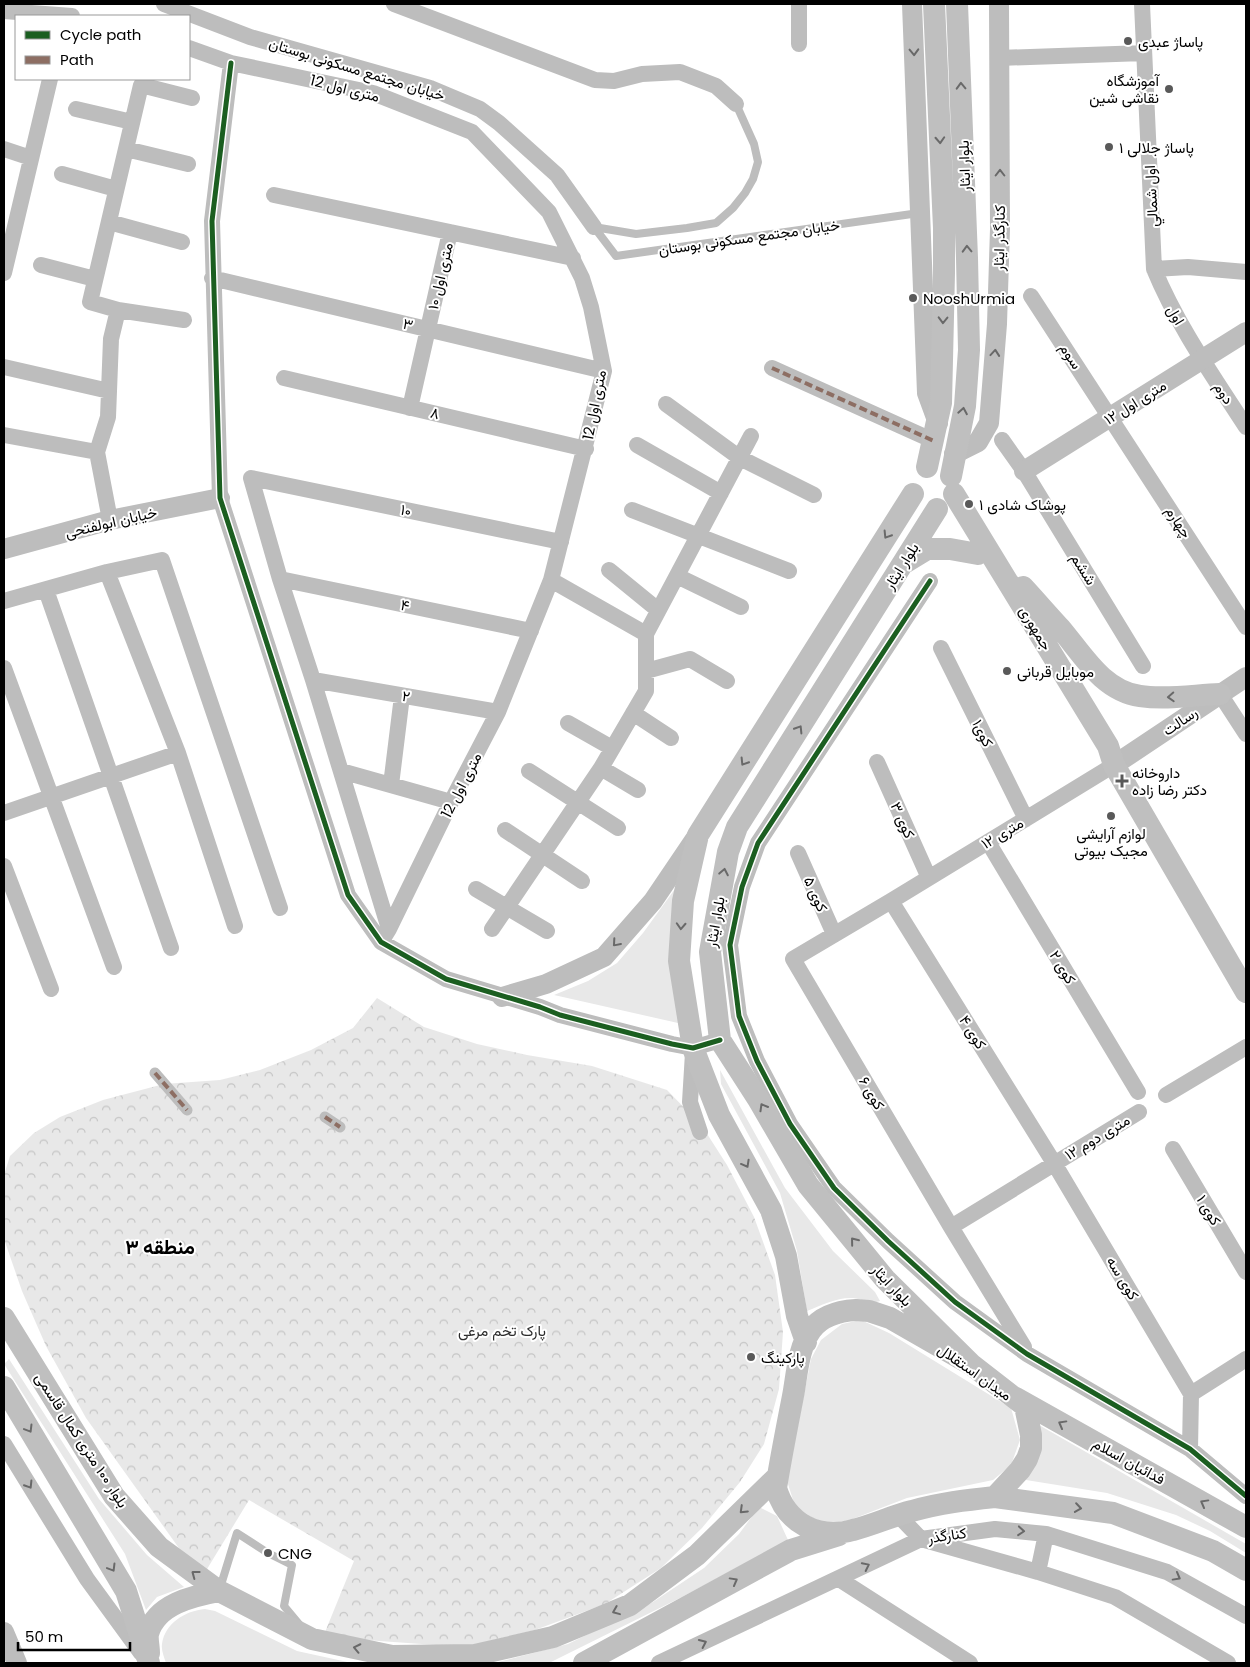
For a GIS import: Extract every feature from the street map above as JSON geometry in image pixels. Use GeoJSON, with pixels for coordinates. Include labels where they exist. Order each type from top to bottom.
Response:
{"type":"FeatureCollection","features":[{"type":"Feature","properties":{"kind":"main road","name":"بلوار ایثار"},"geometry":{"type":"LineString","coordinates":[[927,467],[941,403],[944,228],[934,4]]}},
{"type":"Feature","properties":{"kind":"main road","name":"بلوار ایثار"},"geometry":{"type":"LineString","coordinates":[[957,4],[967,258],[968,350],[965,406],[949,487],[737,827],[728,852],[710,952],[720,1040],[758,1099],[808,1185],[885,1279],[972,1365]]}},
{"type":"Feature","properties":{"kind":"main road"},"geometry":{"type":"LineString","coordinates":[[927,467],[943,469],[949,487],[925,507],[916,500],[913,494],[913,481],[921,470],[927,467]]}},
{"type":"Feature","properties":{"kind":"main road","name":"جمهوری"},"geometry":{"type":"LineString","coordinates":[[949,487],[981,549],[1096,753],[1114,765],[1246,992]]}},
{"type":"Feature","properties":{"kind":"main road","name":"بلوار ایثار"},"geometry":{"type":"LineString","coordinates":[[806,1342],[797,1316],[786,1256],[772,1210],[719,1114],[693,1048],[679,961],[682,901],[698,835],[913,494]]}},
{"type":"Feature","properties":{"kind":"main road"},"geometry":{"type":"LineString","coordinates":[[901,565],[927,549],[981,549],[1062,630],[1093,670],[1116,689],[1138,696],[1160,698],[1220,694]]}},
{"type":"Feature","properties":{"kind":"main road","name":"میدان استقلال"},"geometry":{"type":"LineString","coordinates":[[843,1311],[870,1311],[890,1318],[972,1365],[1025,1406],[1031,1435],[1027,1459],[1020,1470],[995,1497],[943,1502],[897,1514],[852,1530],[827,1533],[804,1526],[785,1510],[776,1488],[778,1476],[801,1353],[811,1330],[820,1321],[831,1314],[843,1311]]}},
{"type":"Feature","properties":{"kind":"main road","name":"بلوار ۱۰۰ متری کمال قاسمی"},"geometry":{"type":"LineString","coordinates":[[4,1318],[114,1496],[159,1547],[219,1591],[312,1638],[397,1660],[475,1655],[554,1637],[630,1605],[697,1554],[778,1476]]}},
{"type":"Feature","properties":{"kind":"main road"},"geometry":{"type":"LineString","coordinates":[[4,1387],[126,1591],[149,1663]]}},
{"type":"Feature","properties":{"kind":"main road","name":"فدائیان اسلام"},"geometry":{"type":"LineString","coordinates":[[1011,1396],[1246,1527]]}},
{"type":"Feature","properties":{"kind":"main road"},"geometry":{"type":"LineString","coordinates":[[995,1497],[1113,1513],[1213,1551],[1246,1570]]}},
{"type":"Feature","properties":{"kind":"main road"},"geometry":{"type":"LineString","coordinates":[[584,1663],[791,1550],[852,1530]]}},
{"type":"Feature","properties":{"kind":"main road"},"geometry":{"type":"LineString","coordinates":[[149,1663],[148,1635],[153,1622],[176,1603],[195,1596],[219,1591]]}},
{"type":"Feature","properties":{"kind":"street","name":"خیابان مجتمع مسکونی بوستان"},"geometry":{"type":"LineString","coordinates":[[164,4],[250,37],[430,88],[480,109],[499,123],[556,175],[594,227]]}},
{"type":"Feature","properties":{"kind":"street","name":"خیابان مجتمع مسکونی بوستان"},"geometry":{"type":"LineString","coordinates":[[394,4],[595,80],[614,81],[642,74],[680,72],[716,86],[736,104]]}},
{"type":"Feature","properties":{"kind":"street"},"geometry":{"type":"LineString","coordinates":[[799,4],[799,44]]}},
{"type":"Feature","properties":{"kind":"street"},"geometry":{"type":"LineString","coordinates":[[912,4],[927,393],[936,432]]}},
{"type":"Feature","properties":{"kind":"street","name":"اول شمالي"},"geometry":{"type":"LineString","coordinates":[[1142,4],[1154,268]]}},
{"type":"Feature","properties":{"kind":"street","name":"کنارگذر ایثار"},"geometry":{"type":"LineString","coordinates":[[949,487],[989,423],[997,324],[1000,229],[997,6]]}},
{"type":"Feature","properties":{"kind":"street"},"geometry":{"type":"LineString","coordinates":[[4,11],[53,15]]}},
{"type":"Feature","properties":{"kind":"street","name":"12 متری اول"},"geometry":{"type":"LineString","coordinates":[[190,48],[231,63],[373,93],[472,132],[549,212],[573,258],[592,307],[604,371],[586,449],[551,580],[498,712],[385,935]]}},
{"type":"Feature","properties":{"kind":"street"},"geometry":{"type":"LineString","coordinates":[[999,58],[1144,53]]}},
{"type":"Feature","properties":{"kind":"street"},"geometry":{"type":"LineString","coordinates":[[231,63],[212,221],[212,278],[220,498],[348,895],[385,935],[446,979],[540,1007],[560,1015],[672,1044],[693,1048],[720,1040]]}},
{"type":"Feature","properties":{"kind":"street"},"geometry":{"type":"LineString","coordinates":[[4,273],[6,256],[32,158],[50,80]]}},
{"type":"Feature","properties":{"kind":"street"},"geometry":{"type":"LineString","coordinates":[[184,320],[118,310],[90,302],[141,84],[192,98]]}},
{"type":"Feature","properties":{"kind":"street"},"geometry":{"type":"LineString","coordinates":[[76,109],[132,122]]}},
{"type":"Feature","properties":{"kind":"street"},"geometry":{"type":"LineString","coordinates":[[4,149],[32,158]]}},
{"type":"Feature","properties":{"kind":"street"},"geometry":{"type":"LineString","coordinates":[[126,149],[188,164]]}},
{"type":"Feature","properties":{"kind":"street"},"geometry":{"type":"LineString","coordinates":[[62,174],[116,189]]}},
{"type":"Feature","properties":{"kind":"street"},"geometry":{"type":"LineString","coordinates":[[274,195],[573,258]]}},
{"type":"Feature","properties":{"kind":"street"},"geometry":{"type":"LineString","coordinates":[[109,222],[182,242]]}},
{"type":"Feature","properties":{"kind":"street","name":"۱۰ متری اول"},"geometry":{"type":"LineString","coordinates":[[410,408],[450,232]]}},
{"type":"Feature","properties":{"kind":"street"},"geometry":{"type":"LineString","coordinates":[[41,265],[95,279]]}},
{"type":"Feature","properties":{"kind":"street"},"geometry":{"type":"LineString","coordinates":[[1154,268],[1188,267],[1246,272]]}},
{"type":"Feature","properties":{"kind":"street","name":"اول"},"geometry":{"type":"LineString","coordinates":[[1154,268],[1165,296],[1202,360]]}},
{"type":"Feature","properties":{"kind":"street","name":"۳"},"geometry":{"type":"LineString","coordinates":[[212,278],[604,371]]}},
{"type":"Feature","properties":{"kind":"street","name":"سوم"},"geometry":{"type":"LineString","coordinates":[[1032,296],[1111,417]]}},
{"type":"Feature","properties":{"kind":"street"},"geometry":{"type":"LineString","coordinates":[[110,520],[97,452],[108,417],[111,339],[118,310]]}},
{"type":"Feature","properties":{"kind":"street","name":"۱۲ متری اول"},"geometry":{"type":"LineString","coordinates":[[1024,472],[1246,332]]}},
{"type":"Feature","properties":{"kind":"street","name":"دوم"},"geometry":{"type":"LineString","coordinates":[[1202,360],[1246,427]]}},
{"type":"Feature","properties":{"kind":"street"},"geometry":{"type":"LineString","coordinates":[[4,367],[109,391]]}},
{"type":"Feature","properties":{"kind":"street"},"geometry":{"type":"LineString","coordinates":[[772,368],[936,432]]}},
{"type":"Feature","properties":{"kind":"street","name":"۸"},"geometry":{"type":"LineString","coordinates":[[284,378],[586,449]]}},
{"type":"Feature","properties":{"kind":"street"},"geometry":{"type":"LineString","coordinates":[[666,404],[740,458],[814,495]]}},
{"type":"Feature","properties":{"kind":"street","name":"چهارم"},"geometry":{"type":"LineString","coordinates":[[1111,417],[1246,627]]}},
{"type":"Feature","properties":{"kind":"street"},"geometry":{"type":"LineString","coordinates":[[4,435],[97,452]]}},
{"type":"Feature","properties":{"kind":"street"},"geometry":{"type":"LineString","coordinates":[[492,929],[601,768],[646,691],[646,634],[751,436]]}},
{"type":"Feature","properties":{"kind":"street","name":"ششم"},"geometry":{"type":"LineString","coordinates":[[1002,440],[1024,472],[1143,666]]}},
{"type":"Feature","properties":{"kind":"street"},"geometry":{"type":"LineString","coordinates":[[637,445],[721,492]]}},
{"type":"Feature","properties":{"kind":"street","name":"۱۰"},"geometry":{"type":"LineString","coordinates":[[280,579],[251,478],[561,542]]}},
{"type":"Feature","properties":{"kind":"street","name":"خیابان ابولفتحی"},"geometry":{"type":"LineString","coordinates":[[4,549],[110,520],[220,498]]}},
{"type":"Feature","properties":{"kind":"street"},"geometry":{"type":"LineString","coordinates":[[632,510],[790,571]]}},
{"type":"Feature","properties":{"kind":"street"},"geometry":{"type":"LineString","coordinates":[[4,601],[107,572],[162,560],[280,908]]}},
{"type":"Feature","properties":{"kind":"street"},"geometry":{"type":"LineString","coordinates":[[609,570],[658,610]]}},
{"type":"Feature","properties":{"kind":"street"},"geometry":{"type":"LineString","coordinates":[[107,572],[178,753],[235,926]]}},
{"type":"Feature","properties":{"kind":"street"},"geometry":{"type":"LineString","coordinates":[[677,576],[741,606]]}},
{"type":"Feature","properties":{"kind":"street"},"geometry":{"type":"LineString","coordinates":[[280,579],[341,771],[385,935]]}},
{"type":"Feature","properties":{"kind":"street","name":"۴"},"geometry":{"type":"LineString","coordinates":[[280,579],[531,631]]}},
{"type":"Feature","properties":{"kind":"street"},"geometry":{"type":"LineString","coordinates":[[551,580],[646,634]]}},
{"type":"Feature","properties":{"kind":"street"},"geometry":{"type":"LineString","coordinates":[[930,581],[758,843],[742,887],[730,945],[739,1016],[758,1062],[790,1124],[834,1188],[888,1241],[955,1302],[1027,1354],[1190,1449],[1246,1496]]}},
{"type":"Feature","properties":{"kind":"street"},"geometry":{"type":"LineString","coordinates":[[46,590],[171,948]]}},
{"type":"Feature","properties":{"kind":"street","name":"کوی۱"},"geometry":{"type":"LineString","coordinates":[[941,648],[1026,818]]}},
{"type":"Feature","properties":{"kind":"street"},"geometry":{"type":"LineString","coordinates":[[646,671],[690,659],[727,681]]}},
{"type":"Feature","properties":{"kind":"street"},"geometry":{"type":"LineString","coordinates":[[4,668],[114,967]]}},
{"type":"Feature","properties":{"kind":"street","name":"رسالت"},"geometry":{"type":"LineString","coordinates":[[1114,765],[1246,677]]}},
{"type":"Feature","properties":{"kind":"street","name":"۲"},"geometry":{"type":"LineString","coordinates":[[313,680],[498,712]]}},
{"type":"Feature","properties":{"kind":"street"},"geometry":{"type":"LineString","coordinates":[[1220,694],[1246,734]]}},
{"type":"Feature","properties":{"kind":"street"},"geometry":{"type":"LineString","coordinates":[[391,785],[402,696]]}},
{"type":"Feature","properties":{"kind":"street"},"geometry":{"type":"LineString","coordinates":[[633,713],[672,738]]}},
{"type":"Feature","properties":{"kind":"street"},"geometry":{"type":"LineString","coordinates":[[568,723],[612,748]]}},
{"type":"Feature","properties":{"kind":"street"},"geometry":{"type":"LineString","coordinates":[[4,813],[178,753]]}},
{"type":"Feature","properties":{"kind":"street","name":"کوی ۳"},"geometry":{"type":"LineString","coordinates":[[877,762],[929,878]]}},
{"type":"Feature","properties":{"kind":"street","name":"۱۲ متری"},"geometry":{"type":"LineString","coordinates":[[793,959],[1114,765]]}},
{"type":"Feature","properties":{"kind":"street"},"geometry":{"type":"LineString","coordinates":[[601,768],[638,790]]}},
{"type":"Feature","properties":{"kind":"street"},"geometry":{"type":"LineString","coordinates":[[341,771],[451,802]]}},
{"type":"Feature","properties":{"kind":"street"},"geometry":{"type":"LineString","coordinates":[[529,771],[618,828]]}},
{"type":"Feature","properties":{"kind":"street"},"geometry":{"type":"LineString","coordinates":[[505,830],[582,881]]}},
{"type":"Feature","properties":{"kind":"street"},"geometry":{"type":"LineString","coordinates":[[502,997],[546,984],[604,957],[653,901],[698,835]]}},
{"type":"Feature","properties":{"kind":"street","name":"کوی ۲"},"geometry":{"type":"LineString","coordinates":[[988,842],[1138,1092]]}},
{"type":"Feature","properties":{"kind":"street","name":"کوی ۵"},"geometry":{"type":"LineString","coordinates":[[798,853],[834,934]]}},
{"type":"Feature","properties":{"kind":"street"},"geometry":{"type":"LineString","coordinates":[[4,866],[51,989]]}},
{"type":"Feature","properties":{"kind":"street"},"geometry":{"type":"LineString","coordinates":[[476,889],[547,931]]}},
{"type":"Feature","properties":{"kind":"street","name":"کوی ۴"},"geometry":{"type":"LineString","coordinates":[[891,901],[1054,1163]]}},
{"type":"Feature","properties":{"kind":"street","name":"کوی ۶"},"geometry":{"type":"LineString","coordinates":[[793,959],[1027,1354]]}},
{"type":"Feature","properties":{"kind":"street"},"geometry":{"type":"LineString","coordinates":[[1166,1095],[1246,1047]]}},
{"type":"Feature","properties":{"kind":"street"},"geometry":{"type":"LineString","coordinates":[[693,1048],[690,1102],[700,1132]]}},
{"type":"Feature","properties":{"kind":"street"},"geometry":{"type":"LineString","coordinates":[[155,1073],[187,1110]]}},
{"type":"Feature","properties":{"kind":"street","name":"۱۲ متری دوم"},"geometry":{"type":"LineString","coordinates":[[951,1227],[1139,1112]]}},
{"type":"Feature","properties":{"kind":"street"},"geometry":{"type":"LineString","coordinates":[[325,1117],[340,1127]]}},
{"type":"Feature","properties":{"kind":"street","name":"کوی ۱"},"geometry":{"type":"LineString","coordinates":[[1172,1148],[1246,1272]]}},
{"type":"Feature","properties":{"kind":"street","name":"کوی سه"},"geometry":{"type":"LineString","coordinates":[[1054,1163],[1191,1394]]}},
{"type":"Feature","properties":{"kind":"street"},"geometry":{"type":"LineString","coordinates":[[808,1185],[888,1241]]}},
{"type":"Feature","properties":{"kind":"street"},"geometry":{"type":"LineString","coordinates":[[1190,1449],[1191,1394],[1246,1360]]}},
{"type":"Feature","properties":{"kind":"street"},"geometry":{"type":"LineString","coordinates":[[4,1444],[87,1579],[149,1663]]}},
{"type":"Feature","properties":{"kind":"street"},"geometry":{"type":"LineString","coordinates":[[897,1514],[921,1539],[1038,1572],[1115,1597],[1228,1663]]}},
{"type":"Feature","properties":{"kind":"street","name":"کنارگذر"},"geometry":{"type":"LineString","coordinates":[[659,1663],[921,1539],[995,1529],[1046,1534],[1167,1572],[1246,1616]]}},
{"type":"Feature","properties":{"kind":"street"},"geometry":{"type":"LineString","coordinates":[[1038,1572],[1046,1534]]}},
{"type":"Feature","properties":{"kind":"street"},"geometry":{"type":"LineString","coordinates":[[839,1579],[970,1663]]}},
{"type":"Feature","properties":{"kind":"street"},"geometry":{"type":"LineString","coordinates":[[4,1632],[17,1663]]}},
{"type":"Feature","properties":{"kind":"lane","name":"خیابان مجتمع مسکونی بوستان"},"geometry":{"type":"LineString","coordinates":[[594,227],[636,234],[716,223],[733,208],[745,193],[753,179],[758,162],[754,144],[736,104]]}},
{"type":"Feature","properties":{"kind":"lane","name":"خیابان مجتمع مسکونی بوستان"},"geometry":{"type":"LineString","coordinates":[[594,227],[616,256],[919,214]]}},
{"type":"Feature","properties":{"kind":"lane"},"geometry":{"type":"LineString","coordinates":[[219,1591],[238,1533],[292,1566],[284,1606],[312,1638]]}},
{"type":"Feature","properties":{"kind":"green space"},"geometry":{"type":"Polygon","coordinates":[[[680,882],[678,1023],[554,995],[588,981],[617,963],[643,933],[680,882]]]}},
{"type":"Feature","properties":{"kind":"green space","name":"پارک تخم مرغی"},"geometry":{"type":"Polygon","coordinates":[[[377,998],[424,1027],[477,1044],[592,1066],[667,1090],[702,1126],[727,1165],[754,1217],[775,1275],[783,1332],[779,1389],[764,1444],[740,1482],[702,1528],[661,1568],[605,1604],[535,1630],[464,1647],[323,1637],[354,1561],[249,1500],[201,1579],[86,1418],[46,1346],[22,1291],[4,1239],[4,1175],[10,1156],[34,1133],[60,1117],[103,1100],[164,1084],[220,1080],[260,1070],[311,1050],[353,1028],[377,998]]]}},
{"type":"Feature","properties":{"kind":"green space"},"geometry":{"type":"Polygon","coordinates":[[[720,1070],[785,1188],[833,1251],[875,1292],[880,1301],[873,1302],[853,1298],[841,1299],[807,1311],[797,1251],[780,1193],[721,1084],[720,1070]]]}},
{"type":"Feature","properties":{"kind":"green space"},"geometry":{"type":"Polygon","coordinates":[[[861,1320],[889,1333],[1011,1408],[1020,1440],[1011,1465],[993,1480],[907,1498],[850,1520],[828,1524],[811,1517],[795,1506],[787,1481],[811,1359],[821,1340],[842,1324],[861,1320]]]}},
{"type":"Feature","properties":{"kind":"green space"},"geometry":{"type":"Polygon","coordinates":[[[9,1359],[99,1499],[147,1555],[184,1587],[157,1597],[146,1610],[125,1554],[4,1364],[9,1359]]]}},
{"type":"Feature","properties":{"kind":"green space"},"geometry":{"type":"Polygon","coordinates":[[[1039,1425],[1246,1544],[1246,1553],[1210,1531],[1176,1515],[1107,1493],[1026,1480],[1039,1425]]]}},
{"type":"Feature","properties":{"kind":"green space"},"geometry":{"type":"Polygon","coordinates":[[[759,1507],[777,1516],[788,1540],[682,1597],[549,1663],[494,1663],[568,1644],[653,1602],[704,1568],[739,1534],[759,1507]]]}},
{"type":"Feature","properties":{"kind":"green space"},"geometry":{"type":"Polygon","coordinates":[[[205,1609],[215,1611],[297,1651],[352,1663],[166,1663],[162,1646],[167,1630],[183,1615],[205,1609]]]}},
{"type":"Feature","properties":{"kind":"marked path"},"geometry":{"type":"LineString","coordinates":[[772,368],[934,441]]}},
{"type":"Feature","properties":{"kind":"marked path"},"geometry":{"type":"LineString","coordinates":[[155,1073],[187,1110]]}},
{"type":"Feature","properties":{"kind":"marked path"},"geometry":{"type":"LineString","coordinates":[[325,1117],[340,1127]]}},
{"type":"Feature","properties":{"kind":"cycle path"},"geometry":{"type":"LineString","coordinates":[[231,63],[212,221],[220,498],[348,895],[381,942],[446,979],[540,1007],[560,1015],[672,1044],[693,1048],[720,1040]]}},
{"type":"Feature","properties":{"kind":"cycle path"},"geometry":{"type":"LineString","coordinates":[[930,581],[758,843],[742,887],[730,945],[739,1016],[757,1061],[790,1124],[834,1188],[888,1241],[955,1302],[1027,1354],[1190,1449],[1246,1496]]}},
{"type":"Feature","properties":{"kind":"place","name":"پاساژ عبدی"},"geometry":{"type":"Point","coordinates":[1128,41]}},
{"type":"Feature","properties":{"kind":"place","name":"آموزشگاه نقاشی شین"},"geometry":{"type":"Point","coordinates":[1169,89]}},
{"type":"Feature","properties":{"kind":"place","name":"پاساژ جلالی ۱"},"geometry":{"type":"Point","coordinates":[1109,147]}},
{"type":"Feature","properties":{"kind":"place","name":"NooshUrmia"},"geometry":{"type":"Point","coordinates":[913,298]}},
{"type":"Feature","properties":{"kind":"place","name":"پوشاک شادی ۱"},"geometry":{"type":"Point","coordinates":[969,504]}},
{"type":"Feature","properties":{"kind":"place","name":"موبایل قربانی"},"geometry":{"type":"Point","coordinates":[1007,671]}},
{"type":"Feature","properties":{"kind":"place","name":"داروخانه دکتر رضا زاده"},"geometry":{"type":"Point","coordinates":[1122,781]}},
{"type":"Feature","properties":{"kind":"place","name":"لوازم آرایشی مجیک بیوتی"},"geometry":{"type":"Point","coordinates":[1111,816]}},
{"type":"Feature","properties":{"kind":"place","name":"پارکینگ"},"geometry":{"type":"Point","coordinates":[751,1357]}},
{"type":"Feature","properties":{"kind":"place","name":"CNG"},"geometry":{"type":"Point","coordinates":[268,1553]}},
{"type":"Feature","properties":{"kind":"district","name":"منطقه ۳"},"geometry":{"type":"Point","coordinates":[160,1247]}}]}
